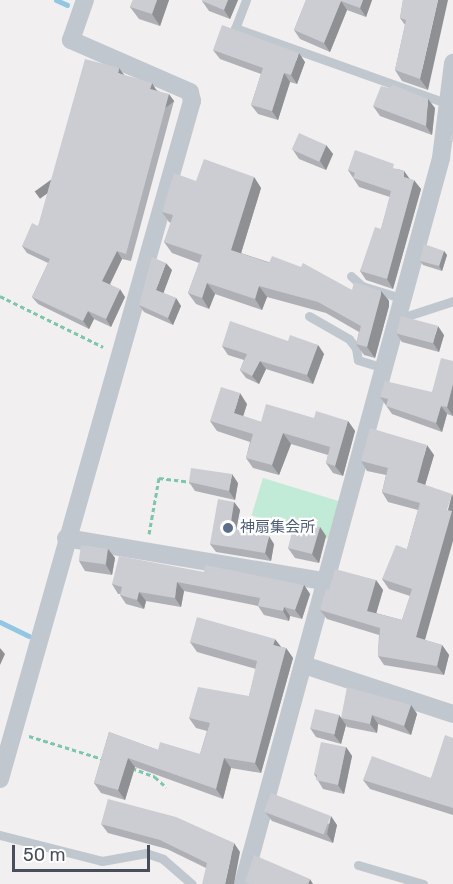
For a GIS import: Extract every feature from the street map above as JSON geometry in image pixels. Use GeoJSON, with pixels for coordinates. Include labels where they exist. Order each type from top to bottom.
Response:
{"type":"FeatureCollection","features":[{"type":"Feature","properties":{"kind":"street"},"geometry":{"type":"LineString","coordinates":[[0,779],[66,538],[192,100],[190,92],[71,40],[85,0]]}},
{"type":"Feature","properties":{"kind":"street"},"geometry":{"type":"LineString","coordinates":[[243,884],[328,582],[441,158],[452,72]]}},
{"type":"Feature","properties":{"kind":"street"},"geometry":{"type":"LineString","coordinates":[[66,538],[328,582]]}},
{"type":"Feature","properties":{"kind":"street"},"geometry":{"type":"LineString","coordinates":[[303,665],[453,714]]}},
{"type":"Feature","properties":{"kind":"lane"},"geometry":{"type":"LineString","coordinates":[[246,0],[235,28],[448,104]]}},
{"type":"Feature","properties":{"kind":"lane"},"geometry":{"type":"LineString","coordinates":[[351,276],[362,286],[404,299]]}},
{"type":"Feature","properties":{"kind":"lane"},"geometry":{"type":"LineString","coordinates":[[398,320],[453,302]]}},
{"type":"Feature","properties":{"kind":"lane"},"geometry":{"type":"LineString","coordinates":[[309,316],[349,339],[356,348],[358,360],[385,368]]}},
{"type":"Feature","properties":{"kind":"lane"},"geometry":{"type":"LineString","coordinates":[[0,835],[102,861],[147,853],[163,859],[192,884]]}},
{"type":"Feature","properties":{"kind":"lane"},"geometry":{"type":"LineString","coordinates":[[358,865],[423,884]]}},
{"type":"Feature","properties":{"kind":"path"},"geometry":{"type":"LineString","coordinates":[[0,296],[119,354]]}},
{"type":"Feature","properties":{"kind":"path"},"geometry":{"type":"LineString","coordinates":[[146,551],[159,478],[190,482]]}},
{"type":"Feature","properties":{"kind":"path"},"geometry":{"type":"LineString","coordinates":[[13,732],[110,760]]}},
{"type":"Feature","properties":{"kind":"path"},"geometry":{"type":"LineString","coordinates":[[130,767],[156,777],[166,787]]}},
{"type":"Feature","properties":{"kind":"green space"},"geometry":{"type":"Polygon","coordinates":[[[263,478],[342,502],[331,540],[252,515],[263,478]]]}},
{"type":"Feature","properties":{"kind":"building"},"geometry":{"type":"Polygon","coordinates":[[[133,0],[157,0],[152,14],[130,7],[133,0]]]}},
{"type":"Feature","properties":{"kind":"building"},"geometry":{"type":"Polygon","coordinates":[[[203,0],[228,0],[224,10],[203,0]]]}},
{"type":"Feature","properties":{"kind":"building"},"geometry":{"type":"Polygon","coordinates":[[[306,0],[363,0],[360,8],[341,1],[324,43],[294,30],[306,0]]]}},
{"type":"Feature","properties":{"kind":"building"},"geometry":{"type":"Polygon","coordinates":[[[403,0],[438,0],[420,79],[395,70],[406,20],[400,18],[403,0]]]}},
{"type":"Feature","properties":{"kind":"building"},"geometry":{"type":"Polygon","coordinates":[[[222,25],[299,53],[291,75],[284,73],[272,111],[251,105],[263,68],[213,50],[222,25]]]}},
{"type":"Feature","properties":{"kind":"building"},"geometry":{"type":"Polygon","coordinates":[[[85,59],[119,68],[118,73],[152,83],[150,89],[169,94],[126,254],[117,251],[102,281],[120,289],[106,319],[88,311],[83,321],[32,297],[50,259],[22,246],[32,223],[38,226],[85,59]]]}},
{"type":"Feature","properties":{"kind":"building"},"geometry":{"type":"Polygon","coordinates":[[[393,85],[428,99],[426,126],[373,106],[381,86],[389,88],[393,85]]]}},
{"type":"Feature","properties":{"kind":"building"},"geometry":{"type":"Polygon","coordinates":[[[299,133],[326,145],[319,162],[292,149],[299,133]]]}},
{"type":"Feature","properties":{"kind":"building"},"geometry":{"type":"Polygon","coordinates":[[[355,150],[394,164],[393,168],[404,171],[404,177],[414,180],[387,279],[360,271],[375,227],[381,229],[391,191],[353,178],[355,173],[348,170],[355,150]]]}},
{"type":"Feature","properties":{"kind":"building"},"geometry":{"type":"Polygon","coordinates":[[[204,159],[254,177],[231,250],[269,263],[272,256],[301,267],[303,263],[352,290],[354,282],[381,291],[367,347],[356,344],[361,326],[318,302],[259,286],[255,299],[207,283],[202,298],[188,293],[202,255],[164,242],[173,215],[162,212],[174,173],[196,181],[204,159]]]}},
{"type":"Feature","properties":{"kind":"building"},"geometry":{"type":"Polygon","coordinates":[[[424,244],[444,251],[439,266],[420,261],[424,244]]]}},
{"type":"Feature","properties":{"kind":"building"},"geometry":{"type":"Polygon","coordinates":[[[152,257],[166,263],[156,290],[176,298],[168,318],[139,305],[152,257]]]}},
{"type":"Feature","properties":{"kind":"building"},"geometry":{"type":"Polygon","coordinates":[[[401,316],[438,326],[433,343],[396,333],[401,316]]]}},
{"type":"Feature","properties":{"kind":"building"},"geometry":{"type":"Polygon","coordinates":[[[230,321],[288,341],[290,335],[318,345],[307,375],[260,361],[252,376],[240,370],[247,354],[222,346],[230,321]]]}},
{"type":"Feature","properties":{"kind":"building"},"geometry":{"type":"Polygon","coordinates":[[[441,358],[453,361],[453,384],[447,407],[441,406],[436,423],[386,406],[388,399],[380,397],[385,381],[432,392],[441,358]]]}},
{"type":"Feature","properties":{"kind":"building"},"geometry":{"type":"Polygon","coordinates":[[[221,387],[240,393],[234,413],[261,422],[266,404],[314,418],[316,411],[348,421],[335,466],[326,463],[330,447],[283,433],[272,465],[246,458],[253,434],[210,421],[221,387]]]}},
{"type":"Feature","properties":{"kind":"building"},"geometry":{"type":"Polygon","coordinates":[[[370,428],[427,445],[417,482],[452,494],[447,510],[452,511],[416,637],[442,645],[437,666],[378,656],[380,628],[320,610],[335,569],[376,580],[367,611],[402,620],[412,589],[382,579],[396,545],[407,549],[420,503],[382,492],[388,468],[361,461],[370,428]]]}},
{"type":"Feature","properties":{"kind":"building"},"geometry":{"type":"Polygon","coordinates":[[[191,468],[232,474],[229,491],[189,482],[191,468]]]}},
{"type":"Feature","properties":{"kind":"building"},"geometry":{"type":"Polygon","coordinates":[[[218,499],[234,502],[230,528],[269,536],[265,553],[210,544],[218,499]]]}},
{"type":"Feature","properties":{"kind":"building"},"geometry":{"type":"Polygon","coordinates":[[[300,523],[320,527],[312,554],[288,548],[292,532],[297,534],[300,523]]]}},
{"type":"Feature","properties":{"kind":"building"},"geometry":{"type":"Polygon","coordinates":[[[81,545],[108,549],[106,565],[79,561],[81,545]]]}},
{"type":"Feature","properties":{"kind":"building"},"geometry":{"type":"Polygon","coordinates":[[[119,556],[204,572],[205,565],[304,585],[295,610],[284,607],[283,611],[258,606],[260,598],[177,582],[175,598],[139,592],[137,600],[120,595],[122,587],[112,584],[119,556]]]}},
{"type":"Feature","properties":{"kind":"building"},"geometry":{"type":"Polygon","coordinates":[[[197,617],[275,639],[273,645],[286,648],[255,763],[224,758],[216,789],[128,758],[118,790],[94,783],[109,732],[158,750],[160,742],[200,754],[210,723],[189,718],[198,687],[249,696],[257,661],[190,642],[197,617]]]}},
{"type":"Feature","properties":{"kind":"building"},"geometry":{"type":"Polygon","coordinates":[[[347,687],[411,705],[404,726],[372,715],[370,724],[341,718],[347,687]]]}},
{"type":"Feature","properties":{"kind":"building"},"geometry":{"type":"Polygon","coordinates":[[[315,709],[339,715],[334,734],[310,728],[315,709]]]}},
{"type":"Feature","properties":{"kind":"building"},"geometry":{"type":"Polygon","coordinates":[[[445,735],[453,738],[453,808],[363,780],[372,756],[431,778],[445,735]]]}},
{"type":"Feature","properties":{"kind":"building"},"geometry":{"type":"Polygon","coordinates":[[[321,742],[346,747],[338,785],[316,780],[317,775],[314,774],[321,742]]]}},
{"type":"Feature","properties":{"kind":"building"},"geometry":{"type":"Polygon","coordinates":[[[271,793],[331,816],[324,835],[264,812],[271,793]]]}},
{"type":"Feature","properties":{"kind":"building"},"geometry":{"type":"Polygon","coordinates":[[[108,799],[176,817],[234,843],[225,884],[202,884],[207,863],[160,840],[101,824],[108,799]]]}},
{"type":"Feature","properties":{"kind":"building"},"geometry":{"type":"Polygon","coordinates":[[[254,855],[310,879],[308,884],[250,884],[245,882],[254,855]]]}},
{"type":"Feature","properties":{"kind":"waterway"},"geometry":{"type":"LineString","coordinates":[[56,0],[67,5]]}},
{"type":"Feature","properties":{"kind":"waterway"},"geometry":{"type":"LineString","coordinates":[[0,622],[29,636]]}},
{"type":"Feature","properties":{"kind":"place","name":"神扇集会所"},"geometry":{"type":"Point","coordinates":[228,528]}}]}
